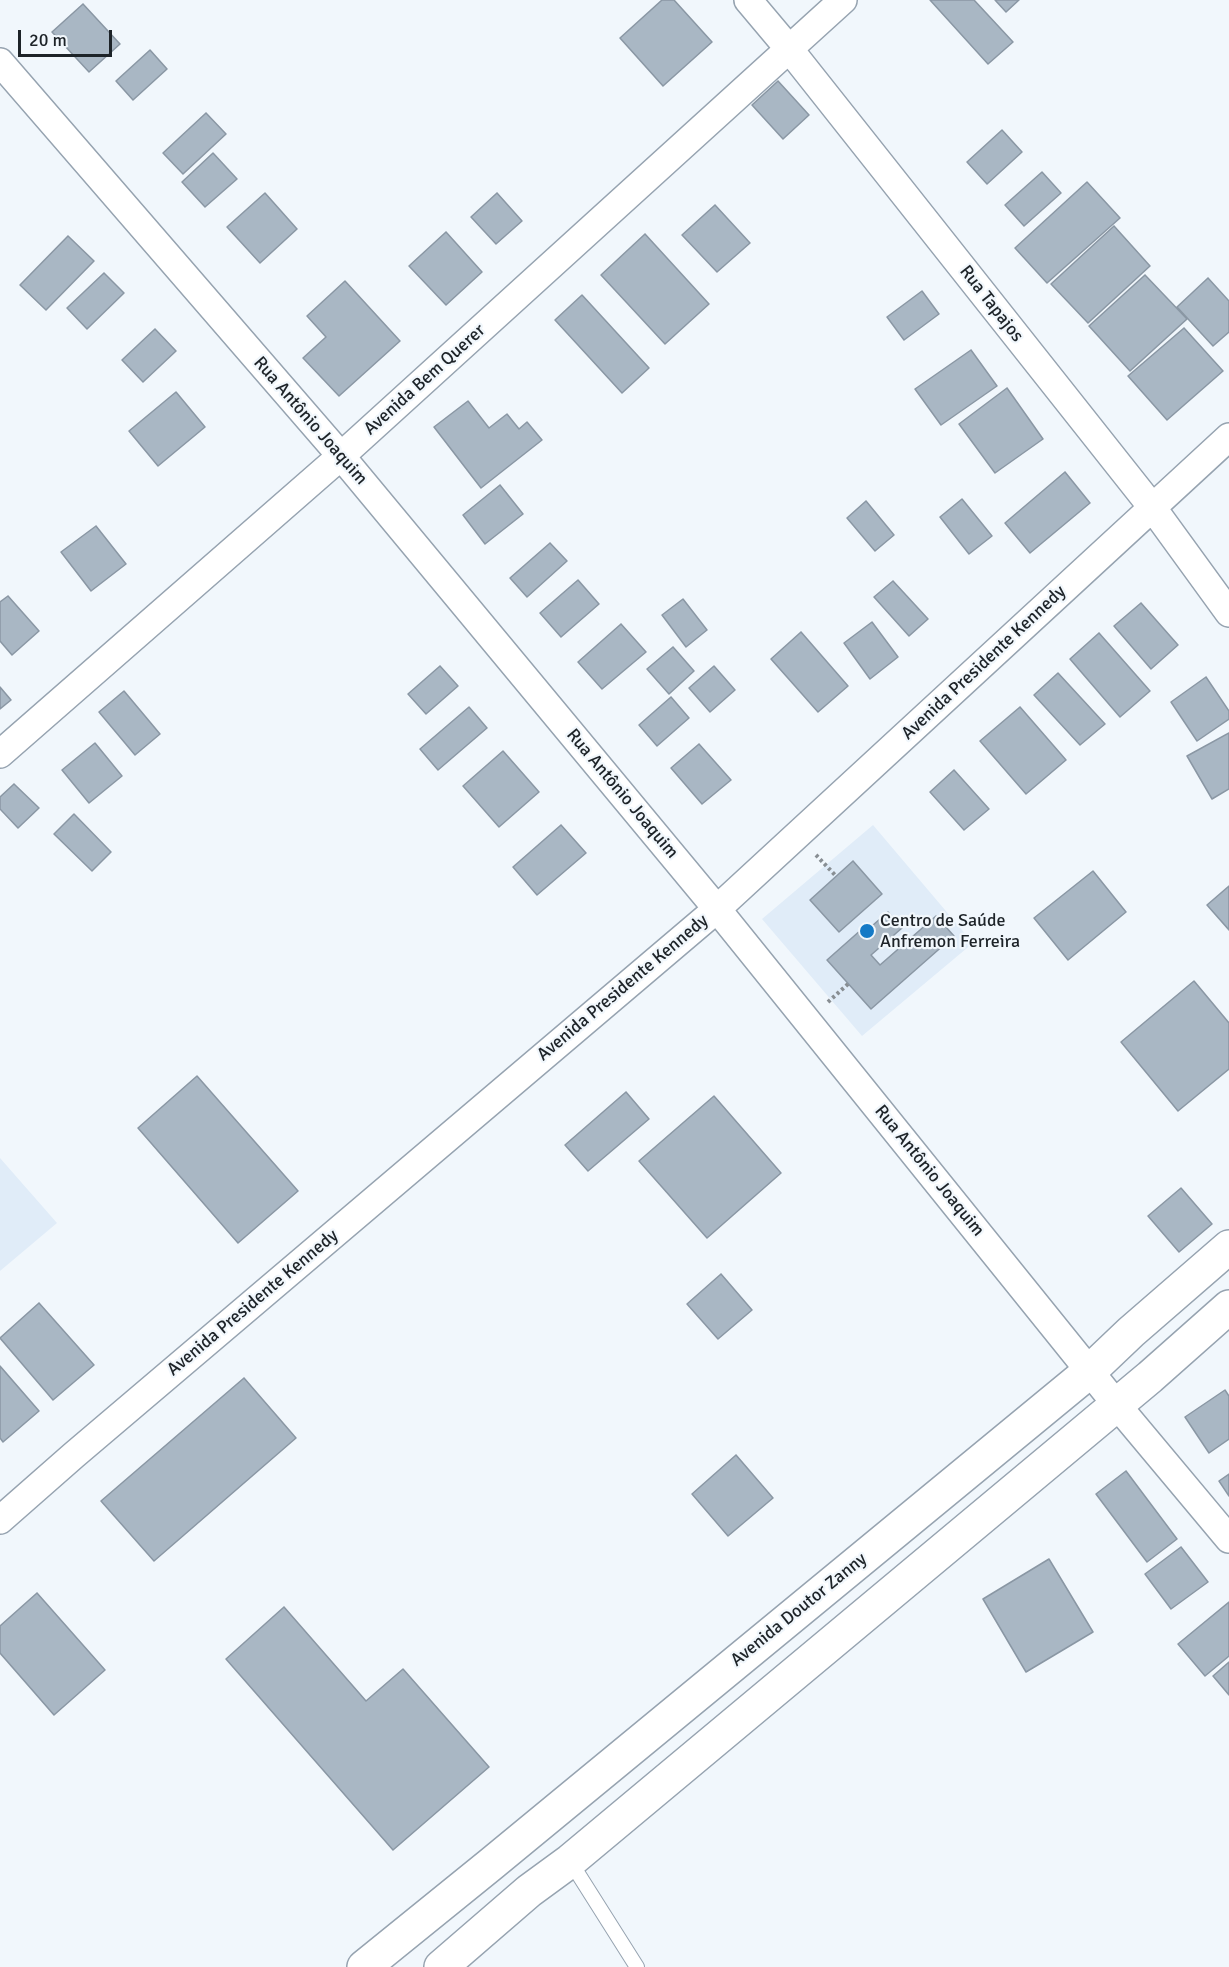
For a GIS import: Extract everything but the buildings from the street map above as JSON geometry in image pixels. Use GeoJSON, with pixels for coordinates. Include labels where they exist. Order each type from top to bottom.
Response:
{"type":"FeatureCollection","features":[{"type":"Feature","properties":{"kind":"street","name":"Rua Tapajos"},"geometry":{"type":"LineString","coordinates":[[748,0],[1152,507],[1229,613]]}},
{"type":"Feature","properties":{"kind":"street","name":"Avenida Bem Querer"},"geometry":{"type":"LineString","coordinates":[[0,754],[341,456],[843,0]]}},
{"type":"Feature","properties":{"kind":"street","name":"Rua Antônio Joaquim"},"geometry":{"type":"LineString","coordinates":[[0,62],[341,456],[717,909],[1116,1404],[1229,1539]]}},
{"type":"Feature","properties":{"kind":"street","name":"Avenida Presidente Kennedy"},"geometry":{"type":"LineString","coordinates":[[0,1520],[717,909],[1229,437]]}},
{"type":"Feature","properties":{"kind":"street","name":"Avenida Doutor Zanny"},"geometry":{"type":"LineString","coordinates":[[364,1967],[1090,1371],[1131,1332],[1229,1247]]}},
{"type":"Feature","properties":{"kind":"street"},"geometry":{"type":"LineString","coordinates":[[441,1967],[529,1891],[570,1862],[1229,1307]]}},
{"type":"Feature","properties":{"kind":"lane"},"geometry":{"type":"LineString","coordinates":[[570,1862],[637,1967]]}},
{"type":"Feature","properties":{"kind":"shaded area","name":"Centro de Saúde Anfremon Ferreira"},"geometry":{"type":"Polygon","coordinates":[[[873,825],[973,943],[862,1036],[762,919],[873,825]]]}},
{"type":"Feature","properties":{"kind":"shaded area"},"geometry":{"type":"Polygon","coordinates":[[[0,1158],[57,1223],[0,1271],[0,1158]]]}},
{"type":"Feature","properties":{"kind":"place","name":"Centro de Saúde Anfremon Ferreira"},"geometry":{"type":"Point","coordinates":[867,931]}}]}
